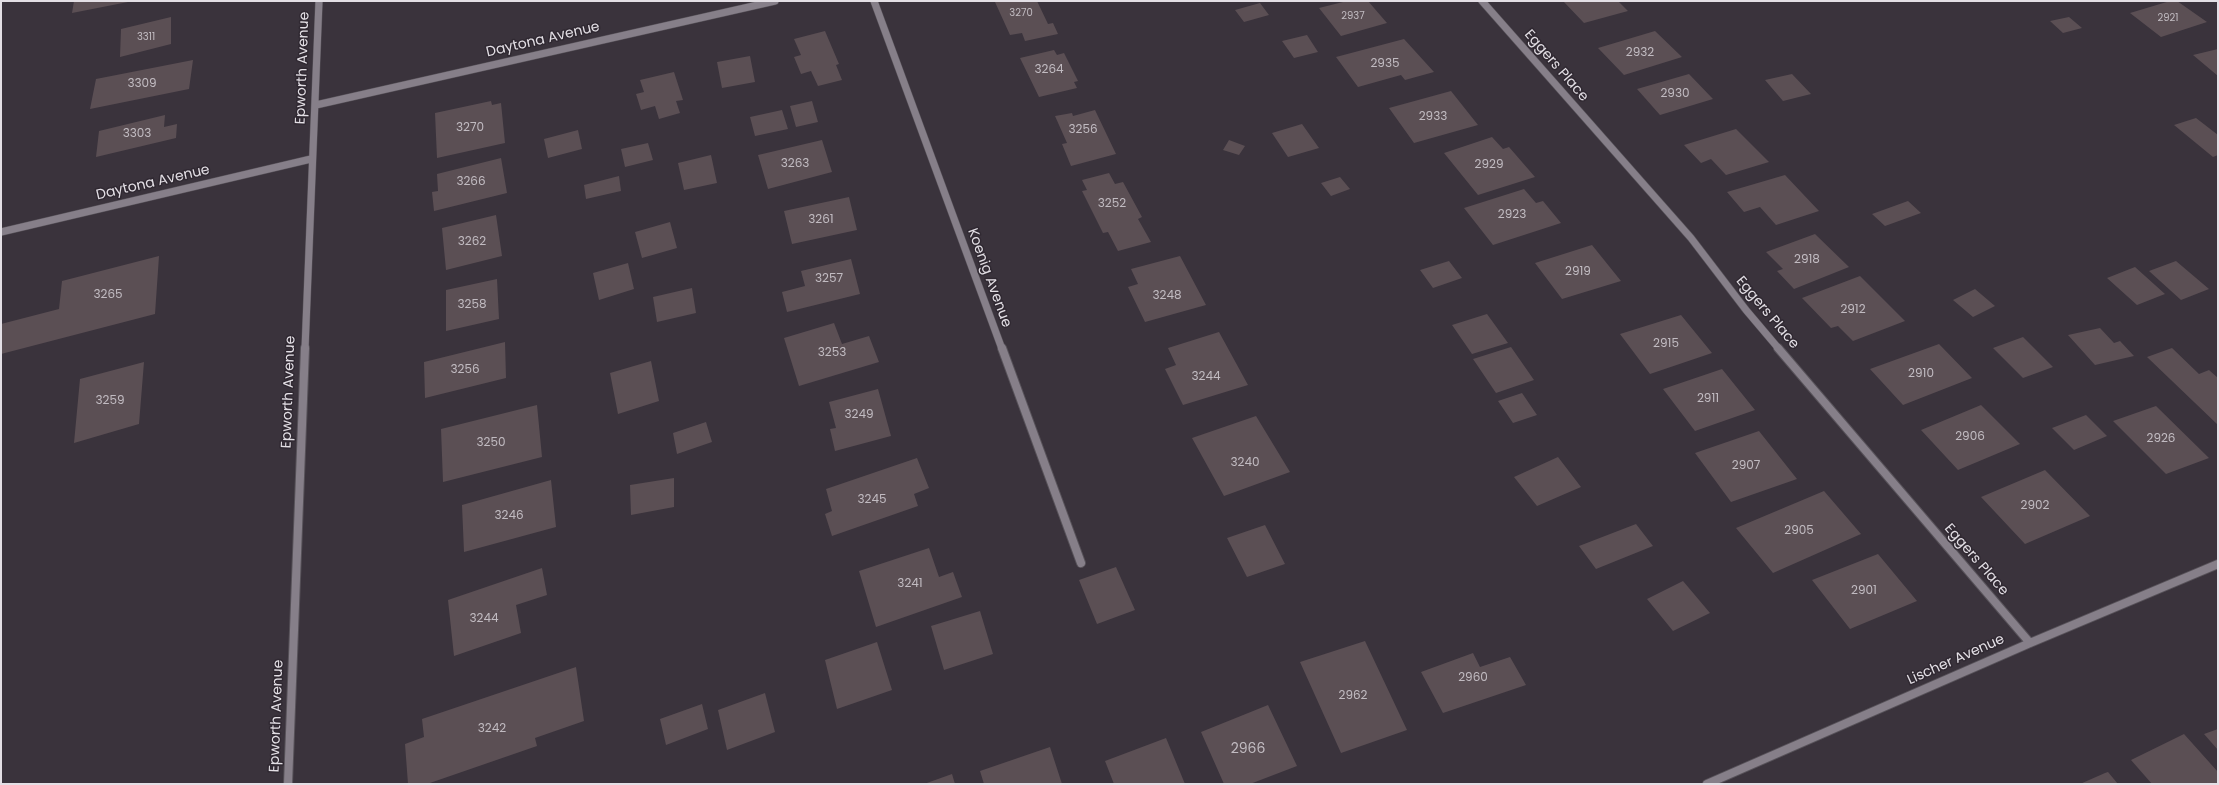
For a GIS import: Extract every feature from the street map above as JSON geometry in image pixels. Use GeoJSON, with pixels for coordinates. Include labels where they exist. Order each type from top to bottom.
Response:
{"type":"FeatureCollection","features":[{"type":"Feature","properties":{"kind":"street","name":"Epworth Avenue"},"geometry":{"type":"LineString","coordinates":[[288,784],[311,159],[316,105],[319,1]]}},
{"type":"Feature","properties":{"kind":"street","name":"Daytona Avenue"},"geometry":{"type":"LineString","coordinates":[[316,105],[776,1]]}},
{"type":"Feature","properties":{"kind":"street","name":"Koenig Avenue"},"geometry":{"type":"LineString","coordinates":[[874,1],[1081,563]]}},
{"type":"Feature","properties":{"kind":"street","name":"Eggers Place"},"geometry":{"type":"LineString","coordinates":[[1482,1],[1691,238],[1746,310],[2030,642]]}},
{"type":"Feature","properties":{"kind":"street","name":"Daytona Avenue"},"geometry":{"type":"LineString","coordinates":[[1,232],[311,159]]}},
{"type":"Feature","properties":{"kind":"street","name":"Lischer Avenue"},"geometry":{"type":"LineString","coordinates":[[1707,784],[2030,642],[2218,564]]}},
{"type":"Feature","properties":{"kind":"building"},"geometry":{"type":"Polygon","coordinates":[[[74,1],[128,1],[128,2],[72,13],[74,1]]]}},
{"type":"Feature","properties":{"kind":"building"},"geometry":{"type":"Polygon","coordinates":[[[1037,1],[1048,24],[1053,23],[1058,34],[1025,41],[1022,33],[1010,35],[995,2],[1037,1]]]}},
{"type":"Feature","properties":{"kind":"building"},"geometry":{"type":"Polygon","coordinates":[[[1347,1],[1368,1],[1387,23],[1341,36],[1319,8],[1347,1]]]}},
{"type":"Feature","properties":{"kind":"building"},"geometry":{"type":"Polygon","coordinates":[[[1563,1],[1618,1],[1628,11],[1584,23],[1563,1]]]}},
{"type":"Feature","properties":{"kind":"building"},"geometry":{"type":"Polygon","coordinates":[[[2170,1],[2177,1],[2207,22],[2161,37],[2130,13],[2170,1]]]}},
{"type":"Feature","properties":{"kind":"building"},"geometry":{"type":"Polygon","coordinates":[[[1260,3],[1269,15],[1244,22],[1235,10],[1260,3]]]}},
{"type":"Feature","properties":{"kind":"building"},"geometry":{"type":"Polygon","coordinates":[[[171,17],[171,44],[120,57],[121,29],[171,17]]]}},
{"type":"Feature","properties":{"kind":"building"},"geometry":{"type":"Polygon","coordinates":[[[2069,17],[2082,28],[2063,33],[2050,21],[2069,17]]]}},
{"type":"Feature","properties":{"kind":"building"},"geometry":{"type":"Polygon","coordinates":[[[825,31],[839,64],[836,65],[842,80],[818,86],[811,71],[801,74],[794,57],[801,55],[794,39],[825,31]]]}},
{"type":"Feature","properties":{"kind":"building"},"geometry":{"type":"Polygon","coordinates":[[[1655,31],[1682,57],[1624,75],[1598,48],[1655,31]]]}},
{"type":"Feature","properties":{"kind":"building"},"geometry":{"type":"Polygon","coordinates":[[[1307,35],[1318,52],[1294,58],[1282,41],[1307,35]]]}},
{"type":"Feature","properties":{"kind":"building"},"geometry":{"type":"Polygon","coordinates":[[[1404,39],[1434,72],[1405,80],[1401,75],[1358,87],[1336,57],[1404,39]]]}},
{"type":"Feature","properties":{"kind":"building"},"geometry":{"type":"Polygon","coordinates":[[[2218,49],[2218,76],[2193,55],[2218,49]]]}},
{"type":"Feature","properties":{"kind":"building"},"geometry":{"type":"Polygon","coordinates":[[[1054,50],[1057,55],[1064,53],[1078,81],[1074,82],[1077,88],[1039,97],[1020,58],[1054,50]]]}},
{"type":"Feature","properties":{"kind":"building"},"geometry":{"type":"Polygon","coordinates":[[[750,56],[755,82],[722,88],[717,62],[750,56]]]}},
{"type":"Feature","properties":{"kind":"building"},"geometry":{"type":"Polygon","coordinates":[[[193,60],[189,89],[90,109],[96,79],[193,60]]]}},
{"type":"Feature","properties":{"kind":"building"},"geometry":{"type":"Polygon","coordinates":[[[674,72],[683,100],[676,101],[680,113],[659,119],[655,106],[641,110],[636,94],[644,92],[640,80],[674,72]]]}},
{"type":"Feature","properties":{"kind":"building"},"geometry":{"type":"Polygon","coordinates":[[[1689,74],[1713,99],[1660,115],[1637,89],[1689,74]]]}},
{"type":"Feature","properties":{"kind":"building"},"geometry":{"type":"Polygon","coordinates":[[[1792,74],[1811,94],[1783,101],[1765,80],[1792,74]]]}},
{"type":"Feature","properties":{"kind":"building"},"geometry":{"type":"Polygon","coordinates":[[[1451,91],[1478,125],[1414,143],[1389,108],[1451,91]]]}},
{"type":"Feature","properties":{"kind":"building"},"geometry":{"type":"Polygon","coordinates":[[[491,101],[492,105],[501,103],[505,143],[437,158],[435,113],[491,101]]]}},
{"type":"Feature","properties":{"kind":"building"},"geometry":{"type":"Polygon","coordinates":[[[812,101],[818,122],[796,127],[790,106],[812,101]]]}},
{"type":"Feature","properties":{"kind":"building"},"geometry":{"type":"Polygon","coordinates":[[[782,110],[788,129],[755,136],[750,117],[782,110]]]}},
{"type":"Feature","properties":{"kind":"building"},"geometry":{"type":"Polygon","coordinates":[[[1095,110],[1116,154],[1071,166],[1062,144],[1067,143],[1055,116],[1072,113],[1073,116],[1095,110]]]}},
{"type":"Feature","properties":{"kind":"building"},"geometry":{"type":"Polygon","coordinates":[[[165,115],[164,127],[177,124],[176,138],[96,157],[99,131],[165,115]]]}},
{"type":"Feature","properties":{"kind":"building"},"geometry":{"type":"Polygon","coordinates":[[[2196,118],[2218,135],[2218,155],[2213,157],[2174,125],[2196,118]]]}},
{"type":"Feature","properties":{"kind":"building"},"geometry":{"type":"Polygon","coordinates":[[[1302,124],[1319,148],[1288,157],[1272,133],[1302,124]]]}},
{"type":"Feature","properties":{"kind":"building"},"geometry":{"type":"Polygon","coordinates":[[[1736,129],[1769,162],[1726,175],[1711,159],[1701,163],[1684,145],[1736,129]]]}},
{"type":"Feature","properties":{"kind":"building"},"geometry":{"type":"Polygon","coordinates":[[[578,130],[582,149],[548,158],[544,139],[578,130]]]}},
{"type":"Feature","properties":{"kind":"building"},"geometry":{"type":"Polygon","coordinates":[[[1492,137],[1503,149],[1509,147],[1535,177],[1478,195],[1444,153],[1492,137]]]}},
{"type":"Feature","properties":{"kind":"building"},"geometry":{"type":"Polygon","coordinates":[[[822,140],[832,172],[768,189],[758,155],[822,140]]]}},
{"type":"Feature","properties":{"kind":"building"},"geometry":{"type":"Polygon","coordinates":[[[1229,140],[1245,146],[1239,155],[1223,150],[1229,140]]]}},
{"type":"Feature","properties":{"kind":"building"},"geometry":{"type":"Polygon","coordinates":[[[648,143],[653,160],[625,167],[621,149],[648,143]]]}},
{"type":"Feature","properties":{"kind":"building"},"geometry":{"type":"Polygon","coordinates":[[[711,155],[717,183],[684,190],[678,163],[711,155]]]}},
{"type":"Feature","properties":{"kind":"building"},"geometry":{"type":"Polygon","coordinates":[[[501,158],[507,193],[434,211],[432,192],[438,191],[437,174],[501,158]]]}},
{"type":"Feature","properties":{"kind":"building"},"geometry":{"type":"Polygon","coordinates":[[[1109,173],[1115,184],[1123,182],[1142,217],[1138,219],[1151,242],[1118,251],[1108,232],[1103,233],[1082,191],[1087,190],[1082,180],[1109,173]]]}},
{"type":"Feature","properties":{"kind":"building"},"geometry":{"type":"Polygon","coordinates":[[[1785,175],[1819,211],[1776,225],[1760,207],[1744,212],[1727,192],[1785,175]]]}},
{"type":"Feature","properties":{"kind":"building"},"geometry":{"type":"Polygon","coordinates":[[[619,176],[621,191],[586,199],[584,185],[619,176]]]}},
{"type":"Feature","properties":{"kind":"building"},"geometry":{"type":"Polygon","coordinates":[[[1340,177],[1350,189],[1331,196],[1321,183],[1340,177]]]}},
{"type":"Feature","properties":{"kind":"building"},"geometry":{"type":"Polygon","coordinates":[[[1524,189],[1536,203],[1543,201],[1561,223],[1493,245],[1464,208],[1524,189]]]}},
{"type":"Feature","properties":{"kind":"building"},"geometry":{"type":"Polygon","coordinates":[[[849,197],[857,230],[792,244],[784,211],[849,197]]]}},
{"type":"Feature","properties":{"kind":"building"},"geometry":{"type":"Polygon","coordinates":[[[1908,201],[1921,213],[1885,226],[1872,214],[1908,201]]]}},
{"type":"Feature","properties":{"kind":"building"},"geometry":{"type":"Polygon","coordinates":[[[496,215],[502,256],[446,270],[442,228],[496,215]]]}},
{"type":"Feature","properties":{"kind":"building"},"geometry":{"type":"Polygon","coordinates":[[[670,222],[677,248],[642,258],[635,232],[670,222]]]}},
{"type":"Feature","properties":{"kind":"building"},"geometry":{"type":"Polygon","coordinates":[[[1815,234],[1849,267],[1794,289],[1777,271],[1783,269],[1766,252],[1815,234]]]}},
{"type":"Feature","properties":{"kind":"building"},"geometry":{"type":"Polygon","coordinates":[[[1592,245],[1621,281],[1562,299],[1535,263],[1592,245]]]}},
{"type":"Feature","properties":{"kind":"building"},"geometry":{"type":"Polygon","coordinates":[[[159,256],[155,314],[1,354],[1,324],[59,309],[62,281],[159,256]]]}},
{"type":"Feature","properties":{"kind":"building"},"geometry":{"type":"Polygon","coordinates":[[[1180,256],[1206,305],[1145,322],[1128,287],[1138,284],[1131,269],[1180,256]]]}},
{"type":"Feature","properties":{"kind":"building"},"geometry":{"type":"Polygon","coordinates":[[[851,259],[860,294],[787,312],[782,292],[805,286],[801,271],[851,259]]]}},
{"type":"Feature","properties":{"kind":"building"},"geometry":{"type":"Polygon","coordinates":[[[1449,261],[1462,278],[1433,288],[1420,270],[1449,261]]]}},
{"type":"Feature","properties":{"kind":"building"},"geometry":{"type":"Polygon","coordinates":[[[2176,261],[2209,289],[2181,300],[2149,271],[2176,261]]]}},
{"type":"Feature","properties":{"kind":"building"},"geometry":{"type":"Polygon","coordinates":[[[628,263],[634,289],[599,300],[593,273],[628,263]]]}},
{"type":"Feature","properties":{"kind":"building"},"geometry":{"type":"Polygon","coordinates":[[[2135,267],[2165,294],[2137,305],[2107,278],[2135,267]]]}},
{"type":"Feature","properties":{"kind":"building"},"geometry":{"type":"Polygon","coordinates":[[[1860,276],[1905,321],[1853,341],[1838,326],[1831,328],[1802,298],[1860,276]]]}},
{"type":"Feature","properties":{"kind":"building"},"geometry":{"type":"Polygon","coordinates":[[[497,279],[499,319],[446,331],[446,290],[497,279]]]}},
{"type":"Feature","properties":{"kind":"building"},"geometry":{"type":"Polygon","coordinates":[[[692,288],[696,313],[657,322],[653,297],[692,288]]]}},
{"type":"Feature","properties":{"kind":"building"},"geometry":{"type":"Polygon","coordinates":[[[1975,289],[1995,306],[1973,317],[1953,300],[1975,289]]]}},
{"type":"Feature","properties":{"kind":"building"},"geometry":{"type":"Polygon","coordinates":[[[1487,314],[1508,343],[1472,354],[1452,325],[1487,314]]]}},
{"type":"Feature","properties":{"kind":"building"},"geometry":{"type":"Polygon","coordinates":[[[1681,315],[1712,353],[1650,374],[1620,334],[1681,315]]]}},
{"type":"Feature","properties":{"kind":"building"},"geometry":{"type":"Polygon","coordinates":[[[834,323],[842,344],[869,336],[879,362],[799,386],[784,338],[834,323]]]}},
{"type":"Feature","properties":{"kind":"building"},"geometry":{"type":"Polygon","coordinates":[[[2100,328],[2114,343],[2120,341],[2134,356],[2095,365],[2068,335],[2100,328]]]}},
{"type":"Feature","properties":{"kind":"building"},"geometry":{"type":"Polygon","coordinates":[[[1219,332],[1248,385],[1183,405],[1165,369],[1176,365],[1168,348],[1219,332]]]}},
{"type":"Feature","properties":{"kind":"building"},"geometry":{"type":"Polygon","coordinates":[[[2023,337],[2053,367],[2023,378],[1993,348],[2023,337]]]}},
{"type":"Feature","properties":{"kind":"building"},"geometry":{"type":"Polygon","coordinates":[[[505,342],[506,378],[425,398],[424,362],[505,342]]]}},
{"type":"Feature","properties":{"kind":"building"},"geometry":{"type":"Polygon","coordinates":[[[1939,344],[1972,378],[1903,405],[1870,369],[1939,344]]]}},
{"type":"Feature","properties":{"kind":"building"},"geometry":{"type":"Polygon","coordinates":[[[1511,347],[1534,380],[1496,393],[1473,359],[1511,347]]]}},
{"type":"Feature","properties":{"kind":"building"},"geometry":{"type":"Polygon","coordinates":[[[2172,348],[2199,374],[2209,370],[2218,378],[2218,425],[2147,357],[2172,348]]]}},
{"type":"Feature","properties":{"kind":"building"},"geometry":{"type":"Polygon","coordinates":[[[651,361],[659,401],[618,414],[610,373],[651,361]]]}},
{"type":"Feature","properties":{"kind":"building"},"geometry":{"type":"Polygon","coordinates":[[[144,362],[139,424],[74,443],[80,379],[144,362]]]}},
{"type":"Feature","properties":{"kind":"building"},"geometry":{"type":"Polygon","coordinates":[[[1722,369],[1755,410],[1695,431],[1663,389],[1722,369]]]}},
{"type":"Feature","properties":{"kind":"building"},"geometry":{"type":"Polygon","coordinates":[[[878,389],[891,436],[835,451],[830,429],[836,428],[829,402],[878,389]]]}},
{"type":"Feature","properties":{"kind":"building"},"geometry":{"type":"Polygon","coordinates":[[[1522,393],[1537,415],[1513,423],[1498,401],[1522,393]]]}},
{"type":"Feature","properties":{"kind":"building"},"geometry":{"type":"Polygon","coordinates":[[[537,405],[542,457],[443,482],[441,429],[537,405]]]}},
{"type":"Feature","properties":{"kind":"building"},"geometry":{"type":"Polygon","coordinates":[[[1981,405],[2020,444],[1958,470],[1921,430],[1981,405]]]}},
{"type":"Feature","properties":{"kind":"building"},"geometry":{"type":"Polygon","coordinates":[[[2156,406],[2209,458],[2166,474],[2113,421],[2156,406]]]}},
{"type":"Feature","properties":{"kind":"building"},"geometry":{"type":"Polygon","coordinates":[[[2086,415],[2107,436],[2074,450],[2052,428],[2086,415]]]}},
{"type":"Feature","properties":{"kind":"building"},"geometry":{"type":"Polygon","coordinates":[[[1256,416],[1290,472],[1224,496],[1192,438],[1256,416]]]}},
{"type":"Feature","properties":{"kind":"building"},"geometry":{"type":"Polygon","coordinates":[[[706,422],[712,442],[677,454],[673,433],[706,422]]]}},
{"type":"Feature","properties":{"kind":"building"},"geometry":{"type":"Polygon","coordinates":[[[1759,431],[1797,479],[1731,502],[1695,453],[1759,431]]]}},
{"type":"Feature","properties":{"kind":"building"},"geometry":{"type":"Polygon","coordinates":[[[1558,457],[1581,487],[1537,506],[1514,477],[1558,457]]]}},
{"type":"Feature","properties":{"kind":"building"},"geometry":{"type":"Polygon","coordinates":[[[917,458],[929,488],[914,494],[918,506],[832,536],[825,514],[832,511],[826,489],[917,458]]]}},
{"type":"Feature","properties":{"kind":"building"},"geometry":{"type":"Polygon","coordinates":[[[2045,470],[2090,516],[2025,544],[1981,497],[2045,470]]]}},
{"type":"Feature","properties":{"kind":"building"},"geometry":{"type":"Polygon","coordinates":[[[674,478],[674,507],[631,515],[630,485],[674,478]]]}},
{"type":"Feature","properties":{"kind":"building"},"geometry":{"type":"Polygon","coordinates":[[[551,480],[556,527],[464,552],[462,505],[551,480]]]}},
{"type":"Feature","properties":{"kind":"building"},"geometry":{"type":"Polygon","coordinates":[[[1824,491],[1861,534],[1773,573],[1736,528],[1824,491]]]}},
{"type":"Feature","properties":{"kind":"building"},"geometry":{"type":"Polygon","coordinates":[[[1636,524],[1653,546],[1596,569],[1579,546],[1636,524]]]}},
{"type":"Feature","properties":{"kind":"building"},"geometry":{"type":"Polygon","coordinates":[[[1265,525],[1285,564],[1247,577],[1227,538],[1265,525]]]}},
{"type":"Feature","properties":{"kind":"building"},"geometry":{"type":"Polygon","coordinates":[[[929,548],[939,577],[953,572],[962,597],[876,627],[859,571],[929,548]]]}},
{"type":"Feature","properties":{"kind":"building"},"geometry":{"type":"Polygon","coordinates":[[[1878,554],[1917,601],[1850,629],[1812,580],[1878,554]]]}},
{"type":"Feature","properties":{"kind":"building"},"geometry":{"type":"Polygon","coordinates":[[[1116,567],[1135,610],[1097,624],[1079,580],[1116,567]]]}},
{"type":"Feature","properties":{"kind":"building"},"geometry":{"type":"Polygon","coordinates":[[[542,568],[547,595],[516,605],[521,633],[454,656],[448,600],[542,568]]]}},
{"type":"Feature","properties":{"kind":"building"},"geometry":{"type":"Polygon","coordinates":[[[1683,581],[1710,613],[1673,631],[1647,599],[1683,581]]]}},
{"type":"Feature","properties":{"kind":"building"},"geometry":{"type":"Polygon","coordinates":[[[980,611],[993,654],[944,670],[931,626],[980,611]]]}},
{"type":"Feature","properties":{"kind":"building"},"geometry":{"type":"Polygon","coordinates":[[[1365,641],[1407,730],[1341,753],[1300,662],[1365,641]]]}},
{"type":"Feature","properties":{"kind":"building"},"geometry":{"type":"Polygon","coordinates":[[[877,642],[892,690],[837,709],[825,660],[877,642]]]}},
{"type":"Feature","properties":{"kind":"building"},"geometry":{"type":"Polygon","coordinates":[[[1473,653],[1480,667],[1510,657],[1526,685],[1443,713],[1421,672],[1473,653]]]}},
{"type":"Feature","properties":{"kind":"building"},"geometry":{"type":"Polygon","coordinates":[[[576,667],[584,721],[535,738],[537,746],[427,784],[408,784],[405,744],[424,737],[422,719],[576,667]]]}},
{"type":"Feature","properties":{"kind":"building"},"geometry":{"type":"Polygon","coordinates":[[[765,693],[775,732],[727,750],[718,710],[765,693]]]}},
{"type":"Feature","properties":{"kind":"building"},"geometry":{"type":"Polygon","coordinates":[[[702,704],[708,729],[666,745],[660,719],[702,704]]]}},
{"type":"Feature","properties":{"kind":"building"},"geometry":{"type":"Polygon","coordinates":[[[1268,705],[1297,766],[1250,784],[1224,784],[1201,732],[1268,705]]]}},
{"type":"Feature","properties":{"kind":"building"},"geometry":{"type":"Polygon","coordinates":[[[2218,729],[2218,750],[2204,734],[2218,729]]]}},
{"type":"Feature","properties":{"kind":"building"},"geometry":{"type":"Polygon","coordinates":[[[2184,734],[2218,772],[2218,784],[2152,784],[2131,760],[2184,734]]]}},
{"type":"Feature","properties":{"kind":"building"},"geometry":{"type":"Polygon","coordinates":[[[1166,738],[1185,784],[1114,784],[1105,761],[1166,738]]]}},
{"type":"Feature","properties":{"kind":"building"},"geometry":{"type":"Polygon","coordinates":[[[1050,747],[1062,784],[984,784],[980,771],[1050,747]]]}},
{"type":"Feature","properties":{"kind":"building"},"geometry":{"type":"Polygon","coordinates":[[[2108,772],[2118,784],[2080,784],[2105,773],[2108,772]]]}},
{"type":"Feature","properties":{"kind":"building"},"geometry":{"type":"Polygon","coordinates":[[[952,774],[955,784],[924,784],[952,774]]]}}]}
